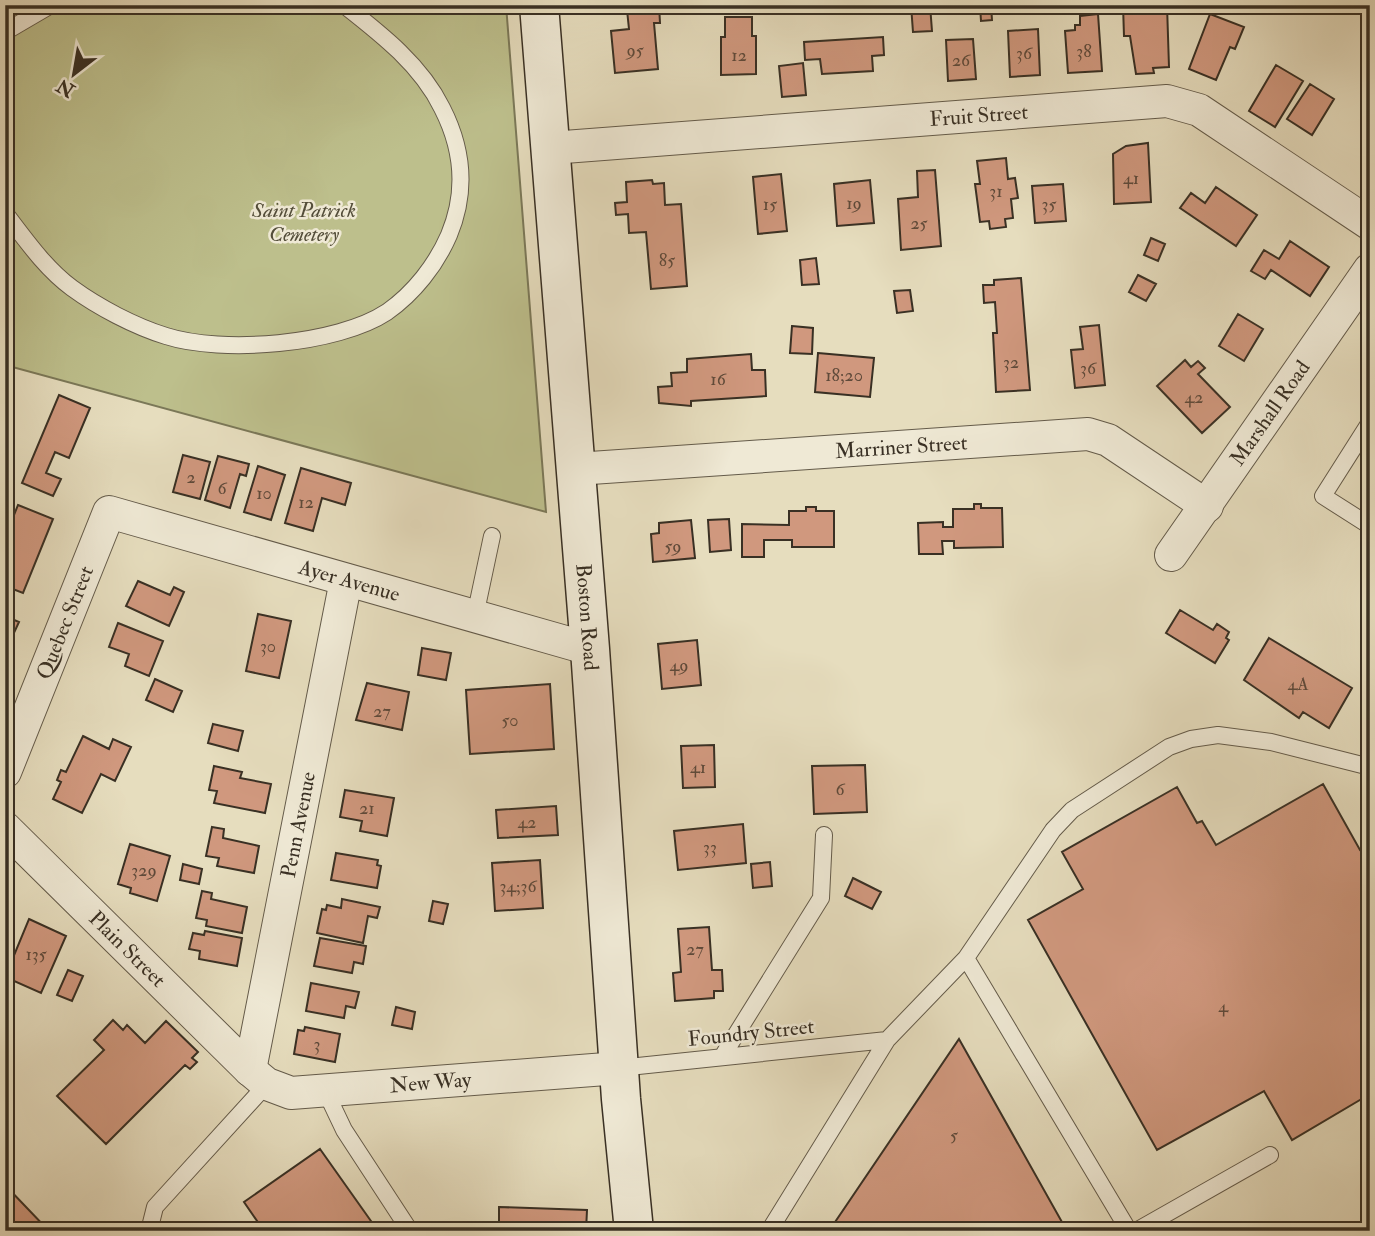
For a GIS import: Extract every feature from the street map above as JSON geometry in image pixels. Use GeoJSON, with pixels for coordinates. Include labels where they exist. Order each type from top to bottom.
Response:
{"type":"FeatureCollection","features":[{"type":"Feature","properties":{"kind":"main road","name":"Boston Road"},"geometry":{"type":"LineString","coordinates":[[540,5],[590,649],[619,1068],[634,1231]]}},
{"type":"Feature","properties":{"kind":"street","name":"Fruit Street"},"geometry":{"type":"LineString","coordinates":[[551,148],[1167,101],[1199,110],[1370,224]]}},
{"type":"Feature","properties":{"kind":"street","name":"Marshall Road"},"geometry":{"type":"LineString","coordinates":[[1171,555],[1370,269]]}},
{"type":"Feature","properties":{"kind":"street","name":"Marriner Street"},"geometry":{"type":"LineString","coordinates":[[576,469],[1088,434],[1108,440],[1207,506]]}},
{"type":"Feature","properties":{"kind":"street","name":"Ayer Avenue"},"geometry":{"type":"LineString","coordinates":[[109,512],[590,649]]}},
{"type":"Feature","properties":{"kind":"street","name":"Quebec Street"},"geometry":{"type":"LineString","coordinates":[[5,772],[109,512]]}},
{"type":"Feature","properties":{"kind":"street","name":"Penn Avenue"},"geometry":{"type":"LineString","coordinates":[[259,1077],[346,580]]}},
{"type":"Feature","properties":{"kind":"street","name":"Plain Street"},"geometry":{"type":"LineString","coordinates":[[5,828],[259,1077]]}},
{"type":"Feature","properties":{"kind":"street","name":"New Way"},"geometry":{"type":"LineString","coordinates":[[259,1077],[291,1093],[619,1068]]}},
{"type":"Feature","properties":{"kind":"lane"},"geometry":{"type":"LineString","coordinates":[[7,33],[51,5]]}},
{"type":"Feature","properties":{"kind":"lane"},"geometry":{"type":"LineString","coordinates":[[5,213],[38,256],[72,287],[121,317],[167,337],[228,346],[278,344],[341,330],[385,313],[414,289],[442,252],[462,192],[457,146],[442,107],[416,71],[382,35],[344,5]]}},
{"type":"Feature","properties":{"kind":"lane"},"geometry":{"type":"LineString","coordinates":[[1370,422],[1323,496],[1370,526]]}},
{"type":"Feature","properties":{"kind":"lane"},"geometry":{"type":"LineString","coordinates":[[475,617],[492,536]]}},
{"type":"Feature","properties":{"kind":"lane"},"geometry":{"type":"LineString","coordinates":[[769,1231],[887,1040],[966,958],[1053,831],[1072,810],[1169,747],[1191,739],[1218,735],[1242,737],[1370,767]]}},
{"type":"Feature","properties":{"kind":"lane"},"geometry":{"type":"LineString","coordinates":[[722,1057],[821,898],[824,835]]}},
{"type":"Feature","properties":{"kind":"lane"},"geometry":{"type":"LineString","coordinates":[[966,958],[1129,1231]]}},
{"type":"Feature","properties":{"kind":"lane","name":"Foundry Street"},"geometry":{"type":"LineString","coordinates":[[619,1068],[887,1040]]}},
{"type":"Feature","properties":{"kind":"lane"},"geometry":{"type":"LineString","coordinates":[[156,1231],[151,1223],[155,1207],[259,1077]]}},
{"type":"Feature","properties":{"kind":"lane"},"geometry":{"type":"LineString","coordinates":[[325,1090],[344,1130],[410,1231]]}},
{"type":"Feature","properties":{"kind":"lane"},"geometry":{"type":"LineString","coordinates":[[1136,1231],[1270,1156]]}},
{"type":"Feature","properties":{"kind":"green space","name":"Saint Patrick Cemetery"},"geometry":{"type":"Polygon","coordinates":[[[5,5],[506,5],[546,512],[5,365],[5,5]]]}},
{"type":"Feature","properties":{"kind":"building"},"geometry":{"type":"Polygon","coordinates":[[[621,5],[659,5],[660,23],[654,23],[658,69],[615,73],[611,31],[629,29],[627,10],[622,10],[621,5]]]}},
{"type":"Feature","properties":{"kind":"building"},"geometry":{"type":"Polygon","coordinates":[[[911,5],[930,5],[932,31],[913,32],[911,5]]]}},
{"type":"Feature","properties":{"kind":"building"},"geometry":{"type":"Polygon","coordinates":[[[980,5],[991,5],[992,20],[981,21],[980,5]]]}},
{"type":"Feature","properties":{"kind":"building"},"geometry":{"type":"Polygon","coordinates":[[[1045,5],[1070,5],[1070,7],[1045,9],[1045,5]]]}},
{"type":"Feature","properties":{"kind":"building"},"geometry":{"type":"Polygon","coordinates":[[[1123,5],[1167,5],[1169,67],[1153,68],[1154,73],[1136,74],[1130,36],[1124,36],[1123,5]]]}},
{"type":"Feature","properties":{"kind":"building"},"geometry":{"type":"Polygon","coordinates":[[[1098,14],[1102,71],[1068,73],[1065,31],[1075,30],[1075,25],[1080,25],[1080,16],[1098,14]]]}},
{"type":"Feature","properties":{"kind":"building"},"geometry":{"type":"Polygon","coordinates":[[[1210,14],[1244,27],[1235,49],[1230,47],[1216,80],[1189,69],[1210,14]]]}},
{"type":"Feature","properties":{"kind":"building"},"geometry":{"type":"Polygon","coordinates":[[[725,17],[752,17],[752,36],[756,36],[756,74],[721,75],[721,37],[725,37],[725,17]]]}},
{"type":"Feature","properties":{"kind":"building"},"geometry":{"type":"Polygon","coordinates":[[[1038,29],[1040,75],[1010,77],[1008,31],[1038,29]]]}},
{"type":"Feature","properties":{"kind":"building"},"geometry":{"type":"Polygon","coordinates":[[[883,37],[884,55],[872,56],[873,71],[822,74],[820,59],[805,60],[804,42],[883,37]]]}},
{"type":"Feature","properties":{"kind":"building"},"geometry":{"type":"Polygon","coordinates":[[[973,39],[976,79],[948,81],[946,40],[973,39]]]}},
{"type":"Feature","properties":{"kind":"building"},"geometry":{"type":"Polygon","coordinates":[[[803,63],[806,95],[782,97],[779,66],[803,63]]]}},
{"type":"Feature","properties":{"kind":"building"},"geometry":{"type":"Polygon","coordinates":[[[1276,65],[1303,81],[1275,127],[1249,111],[1276,65]]]}},
{"type":"Feature","properties":{"kind":"building"},"geometry":{"type":"Polygon","coordinates":[[[1310,84],[1334,99],[1312,135],[1287,119],[1310,84]]]}},
{"type":"Feature","properties":{"kind":"building"},"geometry":{"type":"Polygon","coordinates":[[[1148,143],[1151,202],[1114,204],[1113,154],[1126,146],[1148,143]]]}},
{"type":"Feature","properties":{"kind":"building"},"geometry":{"type":"Polygon","coordinates":[[[1006,158],[1008,179],[1015,178],[1018,198],[1011,199],[1013,218],[1005,219],[1006,227],[990,229],[989,221],[980,222],[975,184],[980,184],[977,161],[1006,158]]]}},
{"type":"Feature","properties":{"kind":"building"},"geometry":{"type":"Polygon","coordinates":[[[935,170],[941,246],[901,250],[898,199],[918,197],[917,171],[935,170]]]}},
{"type":"Feature","properties":{"kind":"building"},"geometry":{"type":"Polygon","coordinates":[[[781,174],[787,231],[758,234],[753,177],[781,174]]]}},
{"type":"Feature","properties":{"kind":"building"},"geometry":{"type":"Polygon","coordinates":[[[652,180],[653,184],[664,183],[665,205],[681,204],[687,286],[651,289],[646,232],[629,233],[628,214],[616,215],[615,203],[627,202],[626,182],[652,180]]]}},
{"type":"Feature","properties":{"kind":"building"},"geometry":{"type":"Polygon","coordinates":[[[870,180],[874,223],[837,226],[834,184],[870,180]]]}},
{"type":"Feature","properties":{"kind":"building"},"geometry":{"type":"Polygon","coordinates":[[[1063,184],[1066,221],[1035,223],[1032,186],[1063,184]]]}},
{"type":"Feature","properties":{"kind":"building"},"geometry":{"type":"Polygon","coordinates":[[[1216,187],[1257,215],[1236,246],[1180,208],[1191,193],[1205,203],[1216,187]]]}},
{"type":"Feature","properties":{"kind":"building"},"geometry":{"type":"Polygon","coordinates":[[[1151,238],[1165,244],[1158,261],[1144,255],[1151,238]]]}},
{"type":"Feature","properties":{"kind":"building"},"geometry":{"type":"Polygon","coordinates":[[[1290,241],[1329,267],[1310,296],[1271,270],[1265,279],[1251,271],[1264,250],[1279,259],[1290,241]]]}},
{"type":"Feature","properties":{"kind":"building"},"geometry":{"type":"Polygon","coordinates":[[[816,258],[819,284],[802,285],[800,260],[816,258]]]}},
{"type":"Feature","properties":{"kind":"building"},"geometry":{"type":"Polygon","coordinates":[[[1138,275],[1156,284],[1146,301],[1129,292],[1138,275]]]}},
{"type":"Feature","properties":{"kind":"building"},"geometry":{"type":"Polygon","coordinates":[[[1021,278],[1030,390],[996,392],[993,333],[997,333],[995,302],[984,303],[983,285],[994,285],[994,280],[1021,278]]]}},
{"type":"Feature","properties":{"kind":"building"},"geometry":{"type":"Polygon","coordinates":[[[910,290],[913,311],[897,313],[894,291],[910,290]]]}},
{"type":"Feature","properties":{"kind":"building"},"geometry":{"type":"Polygon","coordinates":[[[1238,314],[1263,329],[1244,361],[1219,346],[1238,314]]]}},
{"type":"Feature","properties":{"kind":"building"},"geometry":{"type":"Polygon","coordinates":[[[1099,325],[1105,385],[1075,388],[1071,350],[1083,349],[1080,327],[1099,325]]]}},
{"type":"Feature","properties":{"kind":"building"},"geometry":{"type":"Polygon","coordinates":[[[792,326],[813,328],[812,354],[790,353],[792,326]]]}},
{"type":"Feature","properties":{"kind":"building"},"geometry":{"type":"Polygon","coordinates":[[[818,353],[874,358],[870,397],[815,392],[818,353]]]}},
{"type":"Feature","properties":{"kind":"building"},"geometry":{"type":"Polygon","coordinates":[[[751,354],[752,370],[765,370],[766,396],[691,401],[691,406],[659,403],[658,387],[672,386],[671,373],[687,372],[687,359],[751,354]]]}},
{"type":"Feature","properties":{"kind":"building"},"geometry":{"type":"Polygon","coordinates":[[[1185,360],[1191,367],[1198,361],[1205,368],[1198,374],[1230,407],[1202,433],[1157,386],[1185,360]]]}},
{"type":"Feature","properties":{"kind":"building"},"geometry":{"type":"Polygon","coordinates":[[[59,395],[90,408],[69,458],[55,452],[46,473],[61,479],[53,496],[22,483],[59,395]]]}},
{"type":"Feature","properties":{"kind":"building"},"geometry":{"type":"Polygon","coordinates":[[[183,455],[210,462],[200,499],[173,492],[183,455]]]}},
{"type":"Feature","properties":{"kind":"building"},"geometry":{"type":"Polygon","coordinates":[[[218,456],[249,464],[246,476],[240,474],[230,508],[205,500],[218,456]]]}},
{"type":"Feature","properties":{"kind":"building"},"geometry":{"type":"Polygon","coordinates":[[[258,466],[285,475],[271,520],[244,512],[258,466]]]}},
{"type":"Feature","properties":{"kind":"building"},"geometry":{"type":"Polygon","coordinates":[[[301,468],[351,483],[345,505],[322,498],[313,531],[285,523],[301,468]]]}},
{"type":"Feature","properties":{"kind":"building"},"geometry":{"type":"Polygon","coordinates":[[[974,504],[981,504],[981,508],[1002,508],[1003,547],[954,548],[954,541],[942,541],[943,554],[919,554],[918,523],[943,522],[943,527],[953,527],[953,509],[974,509],[974,504]]]}},
{"type":"Feature","properties":{"kind":"building"},"geometry":{"type":"Polygon","coordinates":[[[18,505],[53,519],[23,593],[5,586],[5,517],[12,520],[18,505]]]}},
{"type":"Feature","properties":{"kind":"building"},"geometry":{"type":"Polygon","coordinates":[[[806,507],[816,507],[816,511],[834,511],[834,547],[792,547],[792,540],[764,540],[764,557],[742,557],[742,524],[789,525],[789,511],[806,511],[806,507]]]}},
{"type":"Feature","properties":{"kind":"building"},"geometry":{"type":"Polygon","coordinates":[[[729,519],[731,550],[710,552],[708,520],[729,519]]]}},
{"type":"Feature","properties":{"kind":"building"},"geometry":{"type":"Polygon","coordinates":[[[691,520],[695,558],[653,562],[651,534],[659,533],[659,523],[691,520]]]}},
{"type":"Feature","properties":{"kind":"building"},"geometry":{"type":"Polygon","coordinates":[[[138,581],[170,595],[174,587],[184,592],[169,626],[126,606],[138,581]]]}},
{"type":"Feature","properties":{"kind":"building"},"geometry":{"type":"Polygon","coordinates":[[[1180,610],[1213,630],[1217,624],[1229,632],[1226,638],[1229,640],[1215,663],[1166,633],[1180,610]]]}},
{"type":"Feature","properties":{"kind":"building"},"geometry":{"type":"Polygon","coordinates":[[[258,614],[291,621],[279,678],[246,671],[258,614]]]}},
{"type":"Feature","properties":{"kind":"building"},"geometry":{"type":"Polygon","coordinates":[[[5,616],[19,622],[7,648],[5,647],[5,616]]]}},
{"type":"Feature","properties":{"kind":"building"},"geometry":{"type":"Polygon","coordinates":[[[118,623],[163,641],[149,676],[125,666],[129,654],[109,647],[118,623]]]}},
{"type":"Feature","properties":{"kind":"building"},"geometry":{"type":"Polygon","coordinates":[[[1269,638],[1352,688],[1329,728],[1303,712],[1299,718],[1244,680],[1269,638]]]}},
{"type":"Feature","properties":{"kind":"building"},"geometry":{"type":"Polygon","coordinates":[[[697,640],[701,685],[662,689],[658,644],[697,640]]]}},
{"type":"Feature","properties":{"kind":"building"},"geometry":{"type":"Polygon","coordinates":[[[422,648],[451,653],[446,680],[418,675],[422,648]]]}},
{"type":"Feature","properties":{"kind":"building"},"geometry":{"type":"Polygon","coordinates":[[[155,679],[182,691],[173,712],[146,700],[155,679]]]}},
{"type":"Feature","properties":{"kind":"building"},"geometry":{"type":"Polygon","coordinates":[[[367,683],[409,692],[402,730],[356,720],[367,683]]]}},
{"type":"Feature","properties":{"kind":"building"},"geometry":{"type":"Polygon","coordinates":[[[550,684],[554,749],[470,754],[466,690],[550,684]]]}},
{"type":"Feature","properties":{"kind":"building"},"geometry":{"type":"Polygon","coordinates":[[[213,724],[243,731],[238,751],[208,743],[213,724]]]}},
{"type":"Feature","properties":{"kind":"building"},"geometry":{"type":"Polygon","coordinates":[[[83,736],[109,749],[113,739],[131,747],[115,781],[101,774],[82,813],[53,799],[61,782],[57,780],[61,770],[66,772],[83,736]]]}},
{"type":"Feature","properties":{"kind":"building"},"geometry":{"type":"Polygon","coordinates":[[[714,745],[715,787],[683,788],[681,746],[714,745]]]}},
{"type":"Feature","properties":{"kind":"building"},"geometry":{"type":"Polygon","coordinates":[[[865,765],[867,812],[814,814],[812,766],[865,765]]]}},
{"type":"Feature","properties":{"kind":"building"},"geometry":{"type":"Polygon","coordinates":[[[214,766],[242,772],[240,778],[271,784],[265,813],[214,803],[217,791],[209,790],[214,766]]]}},
{"type":"Feature","properties":{"kind":"building"},"geometry":{"type":"Polygon","coordinates":[[[1323,784],[1360,850],[1370,845],[1370,1094],[1292,1140],[1264,1091],[1157,1150],[1028,920],[1083,889],[1062,852],[1177,787],[1197,823],[1202,821],[1216,845],[1323,784]]]}},
{"type":"Feature","properties":{"kind":"building"},"geometry":{"type":"Polygon","coordinates":[[[345,790],[394,798],[387,836],[360,831],[362,821],[340,817],[345,790]]]}},
{"type":"Feature","properties":{"kind":"building"},"geometry":{"type":"Polygon","coordinates":[[[556,806],[558,835],[498,838],[496,810],[556,806]]]}},
{"type":"Feature","properties":{"kind":"building"},"geometry":{"type":"Polygon","coordinates":[[[743,824],[746,863],[678,870],[674,831],[743,824]]]}},
{"type":"Feature","properties":{"kind":"building"},"geometry":{"type":"Polygon","coordinates":[[[212,827],[224,829],[223,838],[259,846],[254,873],[217,866],[219,858],[206,856],[212,827]]]}},
{"type":"Feature","properties":{"kind":"building"},"geometry":{"type":"Polygon","coordinates":[[[130,844],[170,856],[157,901],[130,893],[131,888],[118,884],[130,844]]]}},
{"type":"Feature","properties":{"kind":"building"},"geometry":{"type":"Polygon","coordinates":[[[336,853],[378,860],[377,865],[381,866],[377,888],[331,880],[336,853]]]}},
{"type":"Feature","properties":{"kind":"building"},"geometry":{"type":"Polygon","coordinates":[[[540,860],[543,908],[495,911],[492,863],[540,860]]]}},
{"type":"Feature","properties":{"kind":"building"},"geometry":{"type":"Polygon","coordinates":[[[770,862],[772,886],[753,888],[751,864],[770,862]]]}},
{"type":"Feature","properties":{"kind":"building"},"geometry":{"type":"Polygon","coordinates":[[[183,864],[202,869],[199,884],[180,880],[183,864]]]}},
{"type":"Feature","properties":{"kind":"building"},"geometry":{"type":"Polygon","coordinates":[[[853,878],[881,892],[872,909],[845,896],[853,878]]]}},
{"type":"Feature","properties":{"kind":"building"},"geometry":{"type":"Polygon","coordinates":[[[202,891],[212,893],[211,899],[247,907],[242,933],[206,926],[207,920],[196,918],[202,891]]]}},
{"type":"Feature","properties":{"kind":"building"},"geometry":{"type":"Polygon","coordinates":[[[342,899],[380,907],[377,918],[368,916],[363,943],[317,933],[322,909],[326,910],[327,905],[341,908],[342,899]]]}},
{"type":"Feature","properties":{"kind":"building"},"geometry":{"type":"Polygon","coordinates":[[[433,901],[448,904],[443,924],[429,921],[433,901]]]}},
{"type":"Feature","properties":{"kind":"building"},"geometry":{"type":"Polygon","coordinates":[[[29,919],[66,936],[41,993],[5,977],[29,919]]]}},
{"type":"Feature","properties":{"kind":"building"},"geometry":{"type":"Polygon","coordinates":[[[709,927],[712,970],[722,970],[723,991],[714,991],[714,998],[675,1001],[673,973],[681,972],[678,929],[709,927]]]}},
{"type":"Feature","properties":{"kind":"building"},"geometry":{"type":"Polygon","coordinates":[[[205,931],[242,938],[237,966],[199,959],[200,951],[189,949],[193,933],[204,935],[205,931]]]}},
{"type":"Feature","properties":{"kind":"building"},"geometry":{"type":"Polygon","coordinates":[[[320,938],[366,946],[363,964],[354,962],[352,973],[314,966],[320,938]]]}},
{"type":"Feature","properties":{"kind":"building"},"geometry":{"type":"Polygon","coordinates":[[[68,970],[83,976],[72,1001],[57,995],[68,970]]]}},
{"type":"Feature","properties":{"kind":"building"},"geometry":{"type":"Polygon","coordinates":[[[311,983],[359,992],[355,1008],[346,1006],[344,1018],[306,1011],[311,983]]]}},
{"type":"Feature","properties":{"kind":"building"},"geometry":{"type":"Polygon","coordinates":[[[396,1007],[415,1012],[412,1029],[392,1025],[396,1007]]]}},
{"type":"Feature","properties":{"kind":"building"},"geometry":{"type":"Polygon","coordinates":[[[113,1020],[123,1030],[127,1025],[145,1043],[166,1021],[198,1052],[192,1058],[197,1062],[190,1069],[185,1065],[106,1144],[57,1096],[104,1050],[94,1040],[113,1020]]]}},
{"type":"Feature","properties":{"kind":"building"},"geometry":{"type":"Polygon","coordinates":[[[305,1027],[340,1034],[335,1062],[294,1054],[298,1030],[304,1031],[305,1027]]]}},
{"type":"Feature","properties":{"kind":"building"},"geometry":{"type":"Polygon","coordinates":[[[959,1039],[1067,1231],[829,1231],[959,1039]]]}},
{"type":"Feature","properties":{"kind":"building"},"geometry":{"type":"Polygon","coordinates":[[[320,1149],[378,1231],[264,1231],[244,1202],[320,1149]]]}},
{"type":"Feature","properties":{"kind":"building"},"geometry":{"type":"Polygon","coordinates":[[[5,1185],[49,1231],[5,1231],[5,1185]]]}},
{"type":"Feature","properties":{"kind":"building"},"geometry":{"type":"Polygon","coordinates":[[[499,1207],[587,1210],[586,1231],[499,1231],[499,1207]]]}}]}
